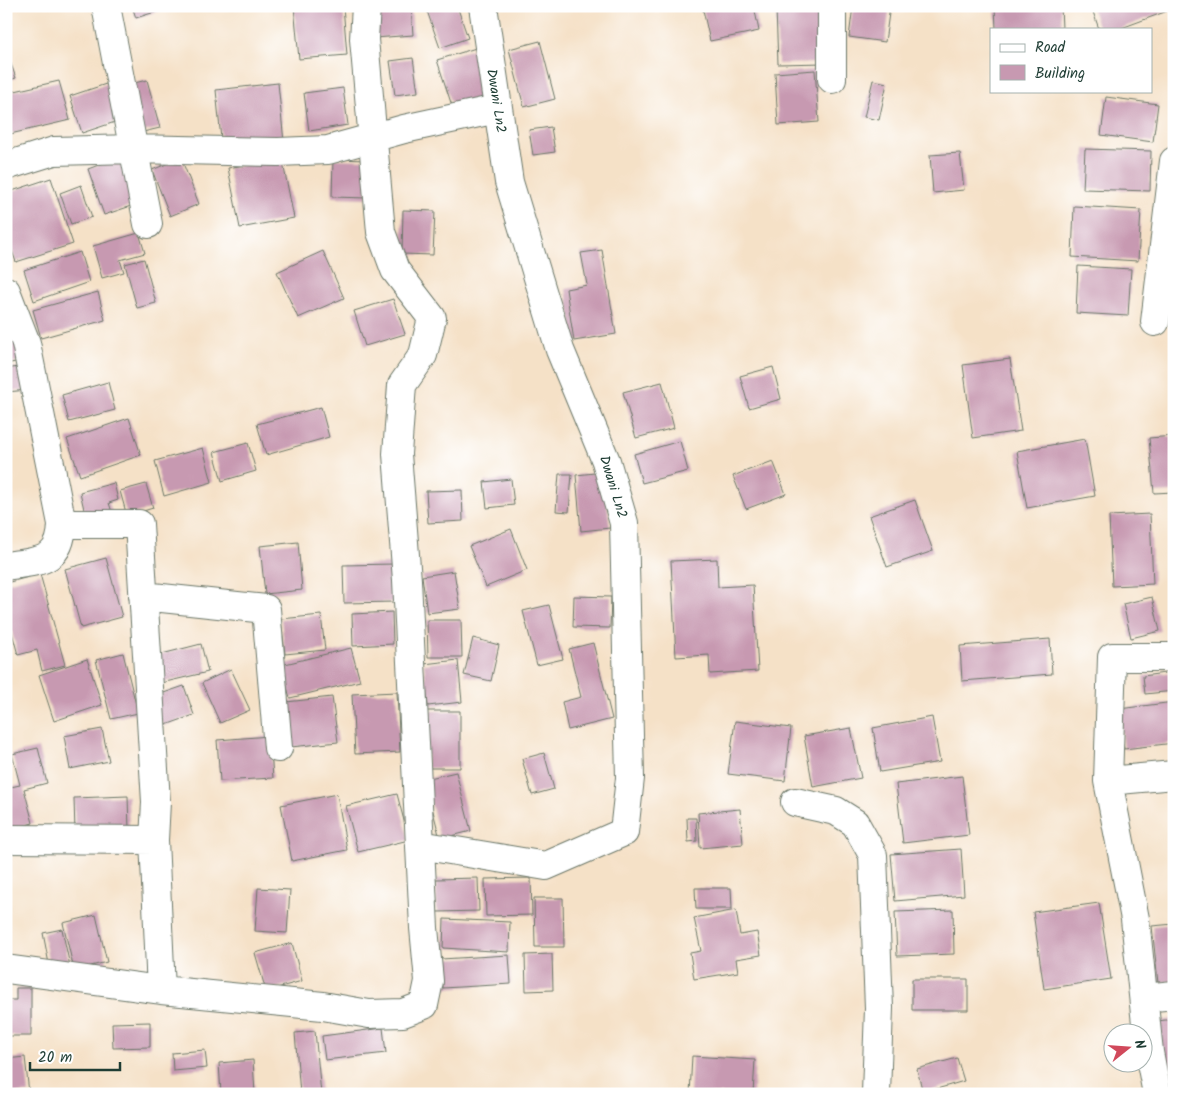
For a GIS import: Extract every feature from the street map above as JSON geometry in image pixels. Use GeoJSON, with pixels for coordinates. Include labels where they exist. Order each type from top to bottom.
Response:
{"type":"FeatureCollection","features":[{"type":"Feature","properties":{"kind":"street"},"geometry":{"type":"LineString","coordinates":[[106,6],[148,224]]}},
{"type":"Feature","properties":{"kind":"street"},"geometry":{"type":"LineString","coordinates":[[6,969],[161,990],[323,1006],[369,1014],[403,1013],[424,1005],[429,981],[420,845],[407,580],[398,454],[402,385],[423,355],[432,318],[395,270],[381,232],[364,39],[366,6]]}},
{"type":"Feature","properties":{"kind":"street","name":"Dwani Ln2"},"geometry":{"type":"LineString","coordinates":[[420,845],[546,866],[624,832],[630,778],[624,523],[606,461],[560,350],[509,182],[483,6]]}},
{"type":"Feature","properties":{"kind":"street"},"geometry":{"type":"LineString","coordinates":[[832,6],[832,79]]}},
{"type":"Feature","properties":{"kind":"street"},"geometry":{"type":"LineString","coordinates":[[6,166],[54,151],[133,149],[278,152],[328,150],[404,129],[497,109]]}},
{"type":"Feature","properties":{"kind":"street"},"geometry":{"type":"LineString","coordinates":[[1155,322],[1174,161]]}},
{"type":"Feature","properties":{"kind":"street"},"geometry":{"type":"LineString","coordinates":[[6,291],[26,343],[62,524],[61,538],[55,553],[42,561],[6,566]]}},
{"type":"Feature","properties":{"kind":"street"},"geometry":{"type":"LineString","coordinates":[[62,524],[139,524],[156,802],[154,840],[161,990]]}},
{"type":"Feature","properties":{"kind":"street"},"geometry":{"type":"LineString","coordinates":[[143,596],[266,610],[278,748]]}},
{"type":"Feature","properties":{"kind":"street"},"geometry":{"type":"LineString","coordinates":[[1157,1094],[1149,1052],[1134,919],[1108,781],[1112,657],[1174,657]]}},
{"type":"Feature","properties":{"kind":"street"},"geometry":{"type":"LineString","coordinates":[[1108,781],[1174,775]]}},
{"type":"Feature","properties":{"kind":"street"},"geometry":{"type":"LineString","coordinates":[[796,802],[836,811],[855,823],[873,855],[879,1008],[876,1094]]}},
{"type":"Feature","properties":{"kind":"street"},"geometry":{"type":"LineString","coordinates":[[6,839],[154,840]]}},
{"type":"Feature","properties":{"kind":"street"},"geometry":{"type":"LineString","coordinates":[[1144,998],[1174,995]]}},
{"type":"Feature","properties":{"kind":"building"},"geometry":{"type":"Polygon","coordinates":[[[132,6],[171,6],[171,7],[136,18],[132,6]]]}},
{"type":"Feature","properties":{"kind":"building"},"geometry":{"type":"Polygon","coordinates":[[[294,6],[343,6],[347,55],[299,59],[294,6]]]}},
{"type":"Feature","properties":{"kind":"building"},"geometry":{"type":"Polygon","coordinates":[[[373,6],[411,6],[413,35],[375,38],[373,6]]]}},
{"type":"Feature","properties":{"kind":"building"},"geometry":{"type":"Polygon","coordinates":[[[432,6],[457,6],[468,38],[440,48],[426,8],[432,6]]]}},
{"type":"Feature","properties":{"kind":"building"},"geometry":{"type":"Polygon","coordinates":[[[720,6],[754,6],[759,31],[710,41],[703,10],[720,6]]]}},
{"type":"Feature","properties":{"kind":"building"},"geometry":{"type":"Polygon","coordinates":[[[853,6],[890,6],[885,42],[849,37],[853,6]]]}},
{"type":"Feature","properties":{"kind":"building"},"geometry":{"type":"Polygon","coordinates":[[[995,6],[1061,6],[1062,28],[996,28],[995,6]]]}},
{"type":"Feature","properties":{"kind":"building"},"geometry":{"type":"Polygon","coordinates":[[[1091,6],[1169,6],[1170,10],[1122,28],[1099,28],[1091,6]]]}},
{"type":"Feature","properties":{"kind":"building"},"geometry":{"type":"Polygon","coordinates":[[[823,8],[825,63],[778,64],[776,9],[823,8]]]}},
{"type":"Feature","properties":{"kind":"building"},"geometry":{"type":"Polygon","coordinates":[[[540,41],[555,99],[524,107],[509,49],[540,41]]]}},
{"type":"Feature","properties":{"kind":"building"},"geometry":{"type":"Polygon","coordinates":[[[476,48],[493,99],[454,112],[437,60],[476,48]]]}},
{"type":"Feature","properties":{"kind":"building"},"geometry":{"type":"Polygon","coordinates":[[[6,50],[16,78],[6,81],[6,50]]]}},
{"type":"Feature","properties":{"kind":"building"},"geometry":{"type":"Polygon","coordinates":[[[413,58],[418,92],[395,95],[390,61],[413,58]]]}},
{"type":"Feature","properties":{"kind":"building"},"geometry":{"type":"Polygon","coordinates":[[[815,70],[819,122],[778,125],[775,73],[815,70]]]}},
{"type":"Feature","properties":{"kind":"building"},"geometry":{"type":"Polygon","coordinates":[[[147,80],[160,128],[143,132],[130,84],[147,80]]]}},
{"type":"Feature","properties":{"kind":"building"},"geometry":{"type":"Polygon","coordinates":[[[873,80],[887,83],[879,120],[864,117],[873,80]]]}},
{"type":"Feature","properties":{"kind":"building"},"geometry":{"type":"Polygon","coordinates":[[[59,81],[70,120],[6,135],[6,93],[59,81]]]}},
{"type":"Feature","properties":{"kind":"building"},"geometry":{"type":"Polygon","coordinates":[[[115,81],[127,118],[82,133],[70,96],[115,81]]]}},
{"type":"Feature","properties":{"kind":"building"},"geometry":{"type":"Polygon","coordinates":[[[278,83],[284,142],[222,149],[216,90],[278,83]]]}},
{"type":"Feature","properties":{"kind":"building"},"geometry":{"type":"Polygon","coordinates":[[[343,88],[348,125],[309,131],[304,93],[343,88]]]}},
{"type":"Feature","properties":{"kind":"building"},"geometry":{"type":"Polygon","coordinates":[[[1106,97],[1158,104],[1153,142],[1101,135],[1106,97]]]}},
{"type":"Feature","properties":{"kind":"building"},"geometry":{"type":"Polygon","coordinates":[[[551,127],[555,152],[533,155],[529,130],[551,127]]]}},
{"type":"Feature","properties":{"kind":"building"},"geometry":{"type":"Polygon","coordinates":[[[1085,149],[1151,151],[1150,191],[1083,189],[1085,149]]]}},
{"type":"Feature","properties":{"kind":"building"},"geometry":{"type":"Polygon","coordinates":[[[960,153],[964,190],[933,193],[930,155],[960,153]]]}},
{"type":"Feature","properties":{"kind":"building"},"geometry":{"type":"Polygon","coordinates":[[[120,157],[137,204],[104,215],[88,169],[120,157]]]}},
{"type":"Feature","properties":{"kind":"building"},"geometry":{"type":"Polygon","coordinates":[[[181,158],[199,204],[170,216],[152,170],[181,158]]]}},
{"type":"Feature","properties":{"kind":"building"},"geometry":{"type":"Polygon","coordinates":[[[282,158],[294,218],[240,228],[228,168],[282,158]]]}},
{"type":"Feature","properties":{"kind":"building"},"geometry":{"type":"Polygon","coordinates":[[[333,159],[368,160],[367,198],[332,197],[333,159]]]}},
{"type":"Feature","properties":{"kind":"building"},"geometry":{"type":"Polygon","coordinates":[[[51,178],[73,244],[16,262],[6,234],[6,193],[51,178]]]}},
{"type":"Feature","properties":{"kind":"building"},"geometry":{"type":"Polygon","coordinates":[[[81,185],[92,217],[71,224],[60,193],[81,185]]]}},
{"type":"Feature","properties":{"kind":"building"},"geometry":{"type":"Polygon","coordinates":[[[1074,206],[1141,210],[1138,261],[1072,257],[1074,206]]]}},
{"type":"Feature","properties":{"kind":"building"},"geometry":{"type":"Polygon","coordinates":[[[403,210],[435,211],[433,255],[402,254],[403,210]]]}},
{"type":"Feature","properties":{"kind":"building"},"geometry":{"type":"Polygon","coordinates":[[[139,233],[145,253],[120,260],[124,272],[102,278],[93,246],[139,233]]]}},
{"type":"Feature","properties":{"kind":"building"},"geometry":{"type":"Polygon","coordinates":[[[602,250],[616,334],[574,341],[566,289],[587,285],[581,253],[602,250]]]}},
{"type":"Feature","properties":{"kind":"building"},"geometry":{"type":"Polygon","coordinates":[[[323,251],[344,298],[298,318],[277,272],[323,251]]]}},
{"type":"Feature","properties":{"kind":"building"},"geometry":{"type":"Polygon","coordinates":[[[80,252],[89,282],[34,301],[24,270],[80,252]]]}},
{"type":"Feature","properties":{"kind":"building"},"geometry":{"type":"Polygon","coordinates":[[[144,259],[156,303],[137,308],[125,264],[144,259]]]}},
{"type":"Feature","properties":{"kind":"building"},"geometry":{"type":"Polygon","coordinates":[[[1078,266],[1131,269],[1128,316],[1076,313],[1078,266]]]}},
{"type":"Feature","properties":{"kind":"building"},"geometry":{"type":"Polygon","coordinates":[[[98,292],[105,320],[41,338],[33,310],[98,292]]]}},
{"type":"Feature","properties":{"kind":"building"},"geometry":{"type":"Polygon","coordinates":[[[393,299],[405,334],[365,346],[354,311],[393,299]]]}},
{"type":"Feature","properties":{"kind":"building"},"geometry":{"type":"Polygon","coordinates":[[[19,332],[25,360],[6,364],[6,335],[19,332]]]}},
{"type":"Feature","properties":{"kind":"building"},"geometry":{"type":"Polygon","coordinates":[[[1010,359],[1021,431],[973,438],[963,365],[1010,359]]]}},
{"type":"Feature","properties":{"kind":"building"},"geometry":{"type":"Polygon","coordinates":[[[25,366],[28,390],[6,392],[6,369],[25,366]]]}},
{"type":"Feature","properties":{"kind":"building"},"geometry":{"type":"Polygon","coordinates":[[[773,367],[781,399],[749,408],[740,376],[773,367]]]}},
{"type":"Feature","properties":{"kind":"building"},"geometry":{"type":"Polygon","coordinates":[[[108,382],[115,410],[69,422],[62,395],[108,382]]]}},
{"type":"Feature","properties":{"kind":"building"},"geometry":{"type":"Polygon","coordinates":[[[662,382],[674,428],[636,438],[623,392],[662,382]]]}},
{"type":"Feature","properties":{"kind":"building"},"geometry":{"type":"Polygon","coordinates":[[[321,407],[329,437],[266,455],[257,424],[321,407]]]}},
{"type":"Feature","properties":{"kind":"building"},"geometry":{"type":"Polygon","coordinates":[[[129,418],[141,455],[80,476],[67,439],[129,418]]]}},
{"type":"Feature","properties":{"kind":"building"},"geometry":{"type":"Polygon","coordinates":[[[1174,436],[1174,492],[1154,493],[1149,438],[1174,436]]]}},
{"type":"Feature","properties":{"kind":"building"},"geometry":{"type":"Polygon","coordinates":[[[1085,439],[1095,496],[1027,508],[1017,451],[1085,439]]]}},
{"type":"Feature","properties":{"kind":"building"},"geometry":{"type":"Polygon","coordinates":[[[680,441],[688,471],[642,483],[634,454],[680,441]]]}},
{"type":"Feature","properties":{"kind":"building"},"geometry":{"type":"Polygon","coordinates":[[[248,443],[256,471],[222,481],[214,452],[248,443]]]}},
{"type":"Feature","properties":{"kind":"building"},"geometry":{"type":"Polygon","coordinates":[[[203,448],[212,482],[164,496],[155,461],[203,448]]]}},
{"type":"Feature","properties":{"kind":"building"},"geometry":{"type":"Polygon","coordinates":[[[773,461],[786,494],[746,509],[733,476],[773,461]]]}},
{"type":"Feature","properties":{"kind":"building"},"geometry":{"type":"Polygon","coordinates":[[[604,472],[610,528],[581,531],[576,475],[604,472]]]}},
{"type":"Feature","properties":{"kind":"building"},"geometry":{"type":"Polygon","coordinates":[[[559,474],[572,474],[569,512],[556,511],[559,474]]]}},
{"type":"Feature","properties":{"kind":"building"},"geometry":{"type":"Polygon","coordinates":[[[511,479],[514,505],[487,508],[484,482],[511,479]]]}},
{"type":"Feature","properties":{"kind":"building"},"geometry":{"type":"Polygon","coordinates":[[[114,483],[118,500],[109,503],[112,512],[86,518],[80,492],[114,483]]]}},
{"type":"Feature","properties":{"kind":"building"},"geometry":{"type":"Polygon","coordinates":[[[146,484],[153,508],[127,516],[120,491],[146,484]]]}},
{"type":"Feature","properties":{"kind":"building"},"geometry":{"type":"Polygon","coordinates":[[[462,490],[463,521],[428,523],[426,491],[462,490]]]}},
{"type":"Feature","properties":{"kind":"building"},"geometry":{"type":"Polygon","coordinates":[[[915,500],[933,551],[887,567],[869,516],[915,500]]]}},
{"type":"Feature","properties":{"kind":"building"},"geometry":{"type":"Polygon","coordinates":[[[1150,514],[1153,584],[1112,586],[1109,516],[1150,514]]]}},
{"type":"Feature","properties":{"kind":"building"},"geometry":{"type":"Polygon","coordinates":[[[511,529],[527,570],[486,587],[469,546],[511,529]]]}},
{"type":"Feature","properties":{"kind":"building"},"geometry":{"type":"Polygon","coordinates":[[[298,542],[302,590],[265,594],[260,546],[298,542]]]}},
{"type":"Feature","properties":{"kind":"building"},"geometry":{"type":"Polygon","coordinates":[[[106,558],[122,617],[81,628],[65,569],[106,558]]]}},
{"type":"Feature","properties":{"kind":"building"},"geometry":{"type":"Polygon","coordinates":[[[717,559],[718,587],[753,585],[758,671],[710,674],[709,655],[676,657],[671,561],[717,559]]]}},
{"type":"Feature","properties":{"kind":"building"},"geometry":{"type":"Polygon","coordinates":[[[395,564],[395,602],[344,603],[343,565],[395,564]]]}},
{"type":"Feature","properties":{"kind":"building"},"geometry":{"type":"Polygon","coordinates":[[[454,571],[460,609],[427,613],[422,576],[454,571]]]}},
{"type":"Feature","properties":{"kind":"building"},"geometry":{"type":"Polygon","coordinates":[[[40,574],[65,665],[42,671],[37,650],[18,655],[6,610],[6,583],[40,574]]]}},
{"type":"Feature","properties":{"kind":"building"},"geometry":{"type":"Polygon","coordinates":[[[574,596],[611,597],[610,628],[573,627],[574,596]]]}},
{"type":"Feature","properties":{"kind":"building"},"geometry":{"type":"Polygon","coordinates":[[[1152,597],[1160,631],[1131,638],[1123,604],[1152,597]]]}},
{"type":"Feature","properties":{"kind":"building"},"geometry":{"type":"Polygon","coordinates":[[[549,605],[563,659],[537,665],[523,611],[549,605]]]}},
{"type":"Feature","properties":{"kind":"building"},"geometry":{"type":"Polygon","coordinates":[[[392,612],[393,644],[353,646],[352,614],[392,612]]]}},
{"type":"Feature","properties":{"kind":"building"},"geometry":{"type":"Polygon","coordinates":[[[321,615],[325,650],[285,654],[281,619],[321,615]]]}},
{"type":"Feature","properties":{"kind":"building"},"geometry":{"type":"Polygon","coordinates":[[[427,620],[461,620],[462,657],[428,657],[427,620]]]}},
{"type":"Feature","properties":{"kind":"building"},"geometry":{"type":"Polygon","coordinates":[[[473,638],[499,645],[491,681],[464,675],[473,638]]]}},
{"type":"Feature","properties":{"kind":"building"},"geometry":{"type":"Polygon","coordinates":[[[1050,639],[1052,674],[962,681],[960,646],[1050,639]]]}},
{"type":"Feature","properties":{"kind":"building"},"geometry":{"type":"Polygon","coordinates":[[[593,643],[612,719],[568,730],[562,702],[581,697],[569,649],[593,643]]]}},
{"type":"Feature","properties":{"kind":"building"},"geometry":{"type":"Polygon","coordinates":[[[201,644],[208,672],[157,684],[150,657],[201,644]]]}},
{"type":"Feature","properties":{"kind":"building"},"geometry":{"type":"Polygon","coordinates":[[[351,648],[360,681],[290,698],[281,665],[351,648]]]}},
{"type":"Feature","properties":{"kind":"building"},"geometry":{"type":"Polygon","coordinates":[[[123,653],[138,713],[111,719],[96,660],[123,653]]]}},
{"type":"Feature","properties":{"kind":"building"},"geometry":{"type":"Polygon","coordinates":[[[87,659],[102,705],[54,721],[39,675],[87,659]]]}},
{"type":"Feature","properties":{"kind":"building"},"geometry":{"type":"Polygon","coordinates":[[[458,660],[462,702],[428,706],[424,664],[458,660]]]}},
{"type":"Feature","properties":{"kind":"building"},"geometry":{"type":"Polygon","coordinates":[[[231,669],[250,710],[220,723],[202,683],[231,669]]]}},
{"type":"Feature","properties":{"kind":"building"},"geometry":{"type":"Polygon","coordinates":[[[1172,672],[1174,691],[1145,694],[1143,676],[1172,672]]]}},
{"type":"Feature","properties":{"kind":"building"},"geometry":{"type":"Polygon","coordinates":[[[184,686],[194,715],[163,726],[152,697],[184,686]]]}},
{"type":"Feature","properties":{"kind":"building"},"geometry":{"type":"Polygon","coordinates":[[[397,692],[400,752],[355,754],[352,694],[397,692]]]}},
{"type":"Feature","properties":{"kind":"building"},"geometry":{"type":"Polygon","coordinates":[[[332,697],[338,742],[291,747],[286,702],[332,697]]]}},
{"type":"Feature","properties":{"kind":"building"},"geometry":{"type":"Polygon","coordinates":[[[1174,702],[1174,743],[1124,749],[1119,709],[1174,702]]]}},
{"type":"Feature","properties":{"kind":"building"},"geometry":{"type":"Polygon","coordinates":[[[427,711],[460,711],[460,768],[427,768],[427,711]]]}},
{"type":"Feature","properties":{"kind":"building"},"geometry":{"type":"Polygon","coordinates":[[[932,717],[940,762],[880,772],[873,728],[932,717]]]}},
{"type":"Feature","properties":{"kind":"building"},"geometry":{"type":"Polygon","coordinates":[[[735,721],[791,728],[785,781],[728,774],[735,721]]]}},
{"type":"Feature","properties":{"kind":"building"},"geometry":{"type":"Polygon","coordinates":[[[851,728],[861,778],[813,787],[804,736],[851,728]]]}},
{"type":"Feature","properties":{"kind":"building"},"geometry":{"type":"Polygon","coordinates":[[[102,729],[109,761],[70,769],[64,736],[102,729]]]}},
{"type":"Feature","properties":{"kind":"building"},"geometry":{"type":"Polygon","coordinates":[[[270,736],[273,778],[220,781],[217,740],[270,736]]]}},
{"type":"Feature","properties":{"kind":"building"},"geometry":{"type":"Polygon","coordinates":[[[38,748],[47,783],[24,789],[33,823],[6,830],[6,788],[20,785],[12,754],[38,748]]]}},
{"type":"Feature","properties":{"kind":"building"},"geometry":{"type":"Polygon","coordinates":[[[544,753],[554,789],[532,795],[522,759],[544,753]]]}},
{"type":"Feature","properties":{"kind":"building"},"geometry":{"type":"Polygon","coordinates":[[[456,772],[471,831],[440,839],[425,779],[456,772]]]}},
{"type":"Feature","properties":{"kind":"building"},"geometry":{"type":"Polygon","coordinates":[[[962,776],[969,835],[903,843],[896,784],[962,776]]]}},
{"type":"Feature","properties":{"kind":"building"},"geometry":{"type":"Polygon","coordinates":[[[337,794],[347,850],[292,861],[281,805],[337,794]]]}},
{"type":"Feature","properties":{"kind":"building"},"geometry":{"type":"Polygon","coordinates":[[[397,794],[409,840],[358,852],[346,806],[397,794]]]}},
{"type":"Feature","properties":{"kind":"building"},"geometry":{"type":"Polygon","coordinates":[[[128,796],[129,831],[75,833],[74,798],[128,796]]]}},
{"type":"Feature","properties":{"kind":"building"},"geometry":{"type":"Polygon","coordinates":[[[740,809],[743,844],[700,848],[698,813],[740,809]]]}},
{"type":"Feature","properties":{"kind":"building"},"geometry":{"type":"Polygon","coordinates":[[[687,818],[696,818],[697,841],[688,842],[687,818]]]}},
{"type":"Feature","properties":{"kind":"building"},"geometry":{"type":"Polygon","coordinates":[[[961,849],[964,895],[895,901],[891,854],[961,849]]]}},
{"type":"Feature","properties":{"kind":"building"},"geometry":{"type":"Polygon","coordinates":[[[478,878],[479,911],[437,912],[436,879],[478,878]]]}},
{"type":"Feature","properties":{"kind":"building"},"geometry":{"type":"Polygon","coordinates":[[[531,878],[532,915],[486,916],[485,879],[531,878]]]}},
{"type":"Feature","properties":{"kind":"building"},"geometry":{"type":"Polygon","coordinates":[[[258,888],[290,890],[287,933],[255,931],[258,888]]]}},
{"type":"Feature","properties":{"kind":"building"},"geometry":{"type":"Polygon","coordinates":[[[695,888],[731,888],[732,909],[696,909],[695,888]]]}},
{"type":"Feature","properties":{"kind":"building"},"geometry":{"type":"Polygon","coordinates":[[[534,898],[563,898],[564,947],[535,947],[534,898]]]}},
{"type":"Feature","properties":{"kind":"building"},"geometry":{"type":"Polygon","coordinates":[[[1099,903],[1111,979],[1044,989],[1033,912],[1099,903]]]}},
{"type":"Feature","properties":{"kind":"building"},"geometry":{"type":"Polygon","coordinates":[[[736,910],[740,935],[757,932],[761,955],[736,959],[738,972],[694,979],[690,953],[701,951],[694,918],[736,910]]]}},
{"type":"Feature","properties":{"kind":"building"},"geometry":{"type":"Polygon","coordinates":[[[953,910],[954,954],[897,956],[895,912],[953,910]]]}},
{"type":"Feature","properties":{"kind":"building"},"geometry":{"type":"Polygon","coordinates":[[[96,915],[107,962],[74,970],[63,923],[96,915]]]}},
{"type":"Feature","properties":{"kind":"building"},"geometry":{"type":"Polygon","coordinates":[[[444,919],[510,922],[509,952],[443,948],[444,919]]]}},
{"type":"Feature","properties":{"kind":"building"},"geometry":{"type":"Polygon","coordinates":[[[1174,924],[1174,981],[1158,983],[1152,926],[1174,924]]]}},
{"type":"Feature","properties":{"kind":"building"},"geometry":{"type":"Polygon","coordinates":[[[62,929],[70,966],[50,969],[43,933],[62,929]]]}},
{"type":"Feature","properties":{"kind":"building"},"geometry":{"type":"Polygon","coordinates":[[[292,943],[302,981],[266,991],[255,953],[292,943]]]}},
{"type":"Feature","properties":{"kind":"building"},"geometry":{"type":"Polygon","coordinates":[[[552,954],[553,990],[526,991],[525,955],[552,954]]]}},
{"type":"Feature","properties":{"kind":"building"},"geometry":{"type":"Polygon","coordinates":[[[509,955],[511,984],[443,988],[441,959],[509,955]]]}},
{"type":"Feature","properties":{"kind":"building"},"geometry":{"type":"Polygon","coordinates":[[[912,979],[968,979],[968,1010],[912,1010],[912,979]]]}},
{"type":"Feature","properties":{"kind":"building"},"geometry":{"type":"Polygon","coordinates":[[[16,988],[31,988],[31,1036],[6,1036],[6,1000],[16,1000],[16,988]]]}},
{"type":"Feature","properties":{"kind":"building"},"geometry":{"type":"Polygon","coordinates":[[[1174,1019],[1174,1068],[1164,1070],[1157,1021],[1174,1019]]]}},
{"type":"Feature","properties":{"kind":"building"},"geometry":{"type":"Polygon","coordinates":[[[150,1022],[150,1047],[113,1048],[112,1023],[150,1022]]]}},
{"type":"Feature","properties":{"kind":"building"},"geometry":{"type":"Polygon","coordinates":[[[383,1028],[386,1053],[325,1060],[322,1036],[383,1028]]]}},
{"type":"Feature","properties":{"kind":"building"},"geometry":{"type":"Polygon","coordinates":[[[315,1031],[321,1094],[300,1094],[295,1033],[315,1031]]]}},
{"type":"Feature","properties":{"kind":"building"},"geometry":{"type":"Polygon","coordinates":[[[205,1050],[207,1068],[173,1071],[172,1053],[205,1050]]]}},
{"type":"Feature","properties":{"kind":"building"},"geometry":{"type":"Polygon","coordinates":[[[692,1056],[755,1060],[753,1094],[690,1094],[692,1056]]]}},
{"type":"Feature","properties":{"kind":"building"},"geometry":{"type":"Polygon","coordinates":[[[25,1057],[29,1093],[6,1094],[6,1059],[25,1057]]]}},
{"type":"Feature","properties":{"kind":"building"},"geometry":{"type":"Polygon","coordinates":[[[957,1058],[964,1081],[923,1093],[917,1069],[957,1058]]]}},
{"type":"Feature","properties":{"kind":"building"},"geometry":{"type":"Polygon","coordinates":[[[253,1060],[255,1094],[221,1094],[219,1063],[253,1060]]]}}]}
